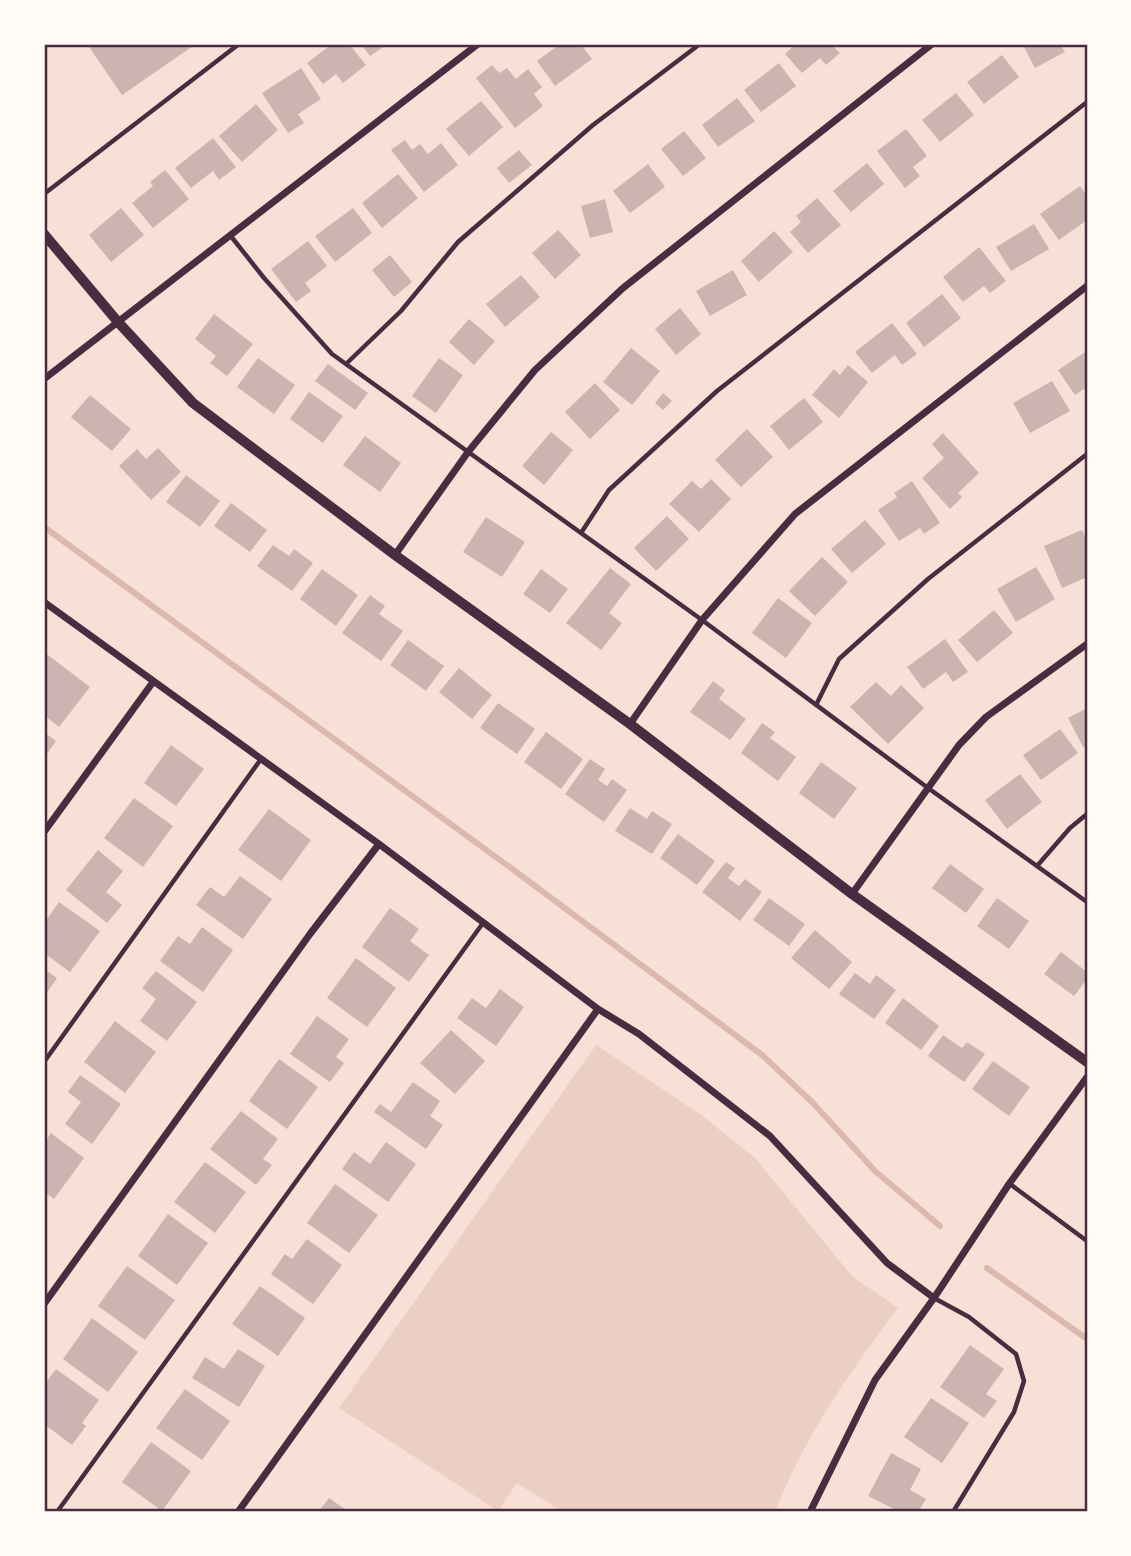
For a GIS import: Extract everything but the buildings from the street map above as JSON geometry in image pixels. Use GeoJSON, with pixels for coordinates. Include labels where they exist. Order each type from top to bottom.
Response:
{"type":"FeatureCollection","features":[{"type":"Feature","properties":{"kind":"street"},"geometry":{"type":"LineString","coordinates":[[44,379],[478,44]]}},
{"type":"Feature","properties":{"kind":"street"},"geometry":{"type":"LineString","coordinates":[[395,555],[468,453],[535,370],[623,288],[932,44]]}},
{"type":"Feature","properties":{"kind":"street"},"geometry":{"type":"LineString","coordinates":[[44,234],[118,322],[193,403],[395,555],[630,724],[852,894],[1087,1062]]}},
{"type":"Feature","properties":{"kind":"street"},"geometry":{"type":"LineString","coordinates":[[630,724],[702,620],[795,514],[1087,286]]}},
{"type":"Feature","properties":{"kind":"street"},"geometry":{"type":"LineString","coordinates":[[44,602],[379,844],[598,1009],[639,1034],[770,1136],[887,1263],[934,1298]]}},
{"type":"Feature","properties":{"kind":"street"},"geometry":{"type":"LineString","coordinates":[[852,894],[959,745],[986,717],[1087,644]]}},
{"type":"Feature","properties":{"kind":"street"},"geometry":{"type":"LineString","coordinates":[[44,832],[153,681]]}},
{"type":"Feature","properties":{"kind":"street"},"geometry":{"type":"LineString","coordinates":[[44,1304],[310,934],[379,844]]}},
{"type":"Feature","properties":{"kind":"street"},"geometry":{"type":"LineString","coordinates":[[238,1512],[598,1009]]}},
{"type":"Feature","properties":{"kind":"street"},"geometry":{"type":"LineString","coordinates":[[810,1512],[875,1380],[934,1298],[1009,1184],[1087,1077]]}},
{"type":"Feature","properties":{"kind":"lane"},"geometry":{"type":"LineString","coordinates":[[44,194],[239,44]]}},
{"type":"Feature","properties":{"kind":"lane"},"geometry":{"type":"LineString","coordinates":[[346,365],[401,311],[458,242],[593,125],[700,44]]}},
{"type":"Feature","properties":{"kind":"lane"},"geometry":{"type":"LineString","coordinates":[[581,534],[610,490],[716,391],[1087,102]]}},
{"type":"Feature","properties":{"kind":"lane"},"geometry":{"type":"LineString","coordinates":[[230,235],[264,278],[332,354],[346,365],[702,620],[1087,902]]}},
{"type":"Feature","properties":{"kind":"lane"},"geometry":{"type":"LineString","coordinates":[[816,705],[839,659],[928,579],[1087,454]]}},
{"type":"Feature","properties":{"kind":"lane"},"geometry":{"type":"LineString","coordinates":[[44,1062],[261,760]]}},
{"type":"Feature","properties":{"kind":"lane"},"geometry":{"type":"LineString","coordinates":[[1037,866],[1070,828],[1087,814]]}},
{"type":"Feature","properties":{"kind":"lane"},"geometry":{"type":"LineString","coordinates":[[57,1512],[483,922]]}},
{"type":"Feature","properties":{"kind":"lane"},"geometry":{"type":"LineString","coordinates":[[1009,1184],[1087,1241]]}},
{"type":"Feature","properties":{"kind":"lane"},"geometry":{"type":"LineString","coordinates":[[934,1298],[969,1317],[1016,1354],[1024,1381],[1014,1412],[953,1512]]}},
{"type":"Feature","properties":{"kind":"shaded area"},"geometry":{"type":"Polygon","coordinates":[[[596,1045],[700,1114],[756,1159],[852,1276],[898,1308],[829,1406],[800,1457],[775,1512],[563,1512],[517,1483],[498,1511],[339,1408],[596,1045]]]}},
{"type":"Feature","properties":{"kind":"waterway"},"geometry":{"type":"LineString","coordinates":[[44,527],[762,1055],[813,1103],[875,1171],[940,1226]]}},
{"type":"Feature","properties":{"kind":"waterway"},"geometry":{"type":"LineString","coordinates":[[987,1268],[1087,1339]]}}]}
